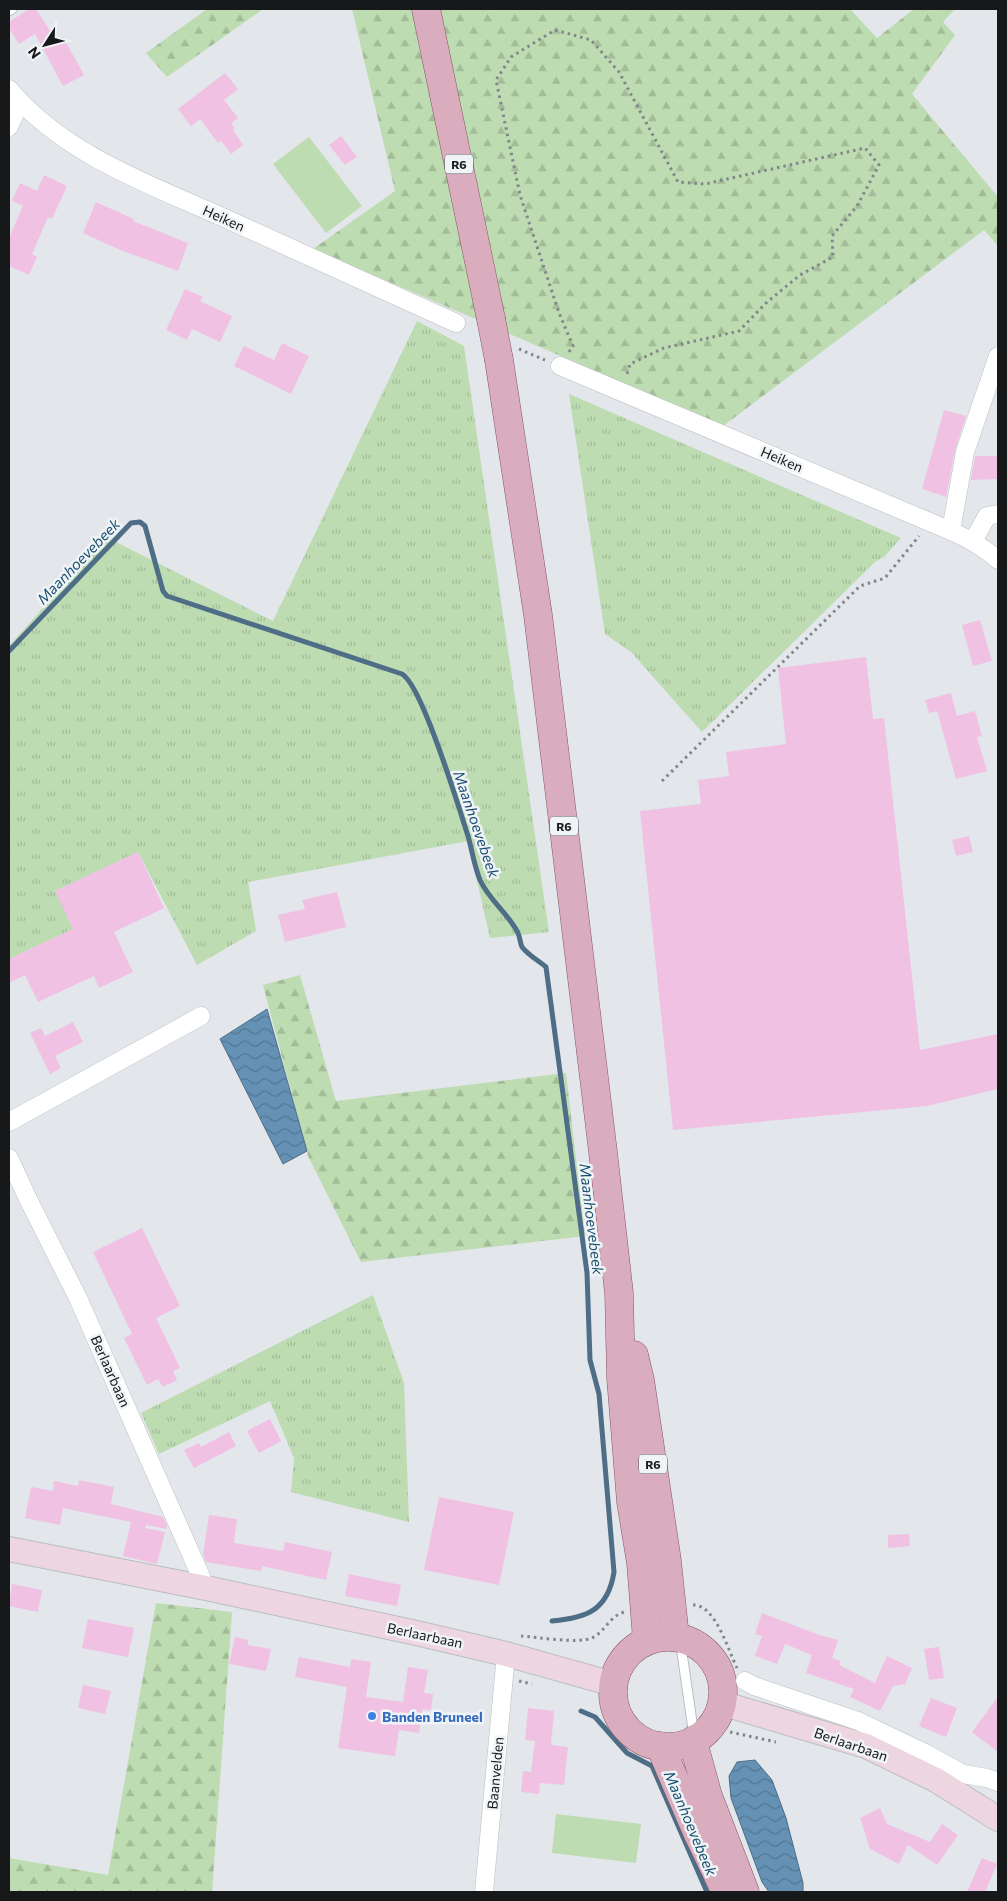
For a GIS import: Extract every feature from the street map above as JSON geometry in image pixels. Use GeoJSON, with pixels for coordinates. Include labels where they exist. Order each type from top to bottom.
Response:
{"type":"FeatureCollection","features":[{"type":"Feature","properties":{"kind":"main road","name":"R6"},"geometry":{"type":"LineString","coordinates":[[426,9],[492,319],[538,615],[619,1293],[624,1416],[632,1502],[641,1564],[647,1640]]}},
{"type":"Feature","properties":{"kind":"main road","name":"R6"},"geometry":{"type":"LineString","coordinates":[[619,1293],[640,1380],[679,1638]]}},
{"type":"Feature","properties":{"kind":"main road"},"geometry":{"type":"LineString","coordinates":[[662,1637],[679,1638],[695,1644],[706,1652],[714,1663],[721,1682],[721,1703],[714,1720],[695,1739],[673,1746],[660,1746],[640,1739],[624,1725],[615,1705],[613,1684],[617,1670],[625,1657],[635,1647],[647,1640],[662,1637]]}},
{"type":"Feature","properties":{"kind":"main road"},"geometry":{"type":"LineString","coordinates":[[695,1739],[695,1749],[708,1796],[745,1892]]}},
{"type":"Feature","properties":{"kind":"main road"},"geometry":{"type":"LineString","coordinates":[[660,1746],[698,1834],[726,1892]]}},
{"type":"Feature","properties":{"kind":"street"},"geometry":{"type":"LineString","coordinates":[[9,127],[14,96]]}},
{"type":"Feature","properties":{"kind":"street","name":"Heiken"},"geometry":{"type":"LineString","coordinates":[[14,96],[74,146],[144,182],[456,323]]}},
{"type":"Feature","properties":{"kind":"street"},"geometry":{"type":"LineString","coordinates":[[951,531],[965,452],[998,356]]}},
{"type":"Feature","properties":{"kind":"street","name":"Heiken"},"geometry":{"type":"LineString","coordinates":[[560,366],[974,541],[998,560]]}},
{"type":"Feature","properties":{"kind":"street"},"geometry":{"type":"LineString","coordinates":[[974,541],[987,516],[998,514]]}},
{"type":"Feature","properties":{"kind":"street"},"geometry":{"type":"LineString","coordinates":[[9,1122],[201,1016]]}},
{"type":"Feature","properties":{"kind":"street","name":"Berlaarbaan"},"geometry":{"type":"LineString","coordinates":[[9,1158],[78,1298],[206,1588]]}},
{"type":"Feature","properties":{"kind":"street","name":"Berlaarbaan"},"geometry":{"type":"LineString","coordinates":[[9,1550],[206,1588],[506,1654],[613,1684]]}},
{"type":"Feature","properties":{"kind":"street","name":"Baanvelden"},"geometry":{"type":"LineString","coordinates":[[484,1892],[506,1654]]}},
{"type":"Feature","properties":{"kind":"street"},"geometry":{"type":"LineString","coordinates":[[746,1681],[754,1686],[858,1720],[963,1774],[998,1782]]}},
{"type":"Feature","properties":{"kind":"street","name":"Berlaarbaan"},"geometry":{"type":"LineString","coordinates":[[721,1703],[866,1746],[936,1780],[998,1817]]}},
{"type":"Feature","properties":{"kind":"lane"},"geometry":{"type":"LineString","coordinates":[[679,1638],[695,1739]]}},
{"type":"Feature","properties":{"kind":"path"},"geometry":{"type":"LineString","coordinates":[[560,366],[573,346],[558,313],[520,195],[496,80],[511,57],[555,30],[591,40],[619,72],[678,182],[705,184],[864,148],[879,165],[857,206],[832,236],[833,257],[800,275],[766,303],[739,330],[664,348],[630,364],[621,392]]}},
{"type":"Feature","properties":{"kind":"path"},"geometry":{"type":"LineString","coordinates":[[662,781],[860,586],[885,578],[930,522]]}},
{"type":"Feature","properties":{"kind":"path"},"geometry":{"type":"LineString","coordinates":[[690,1605],[697,1604],[706,1609],[719,1629],[740,1673],[746,1681]]}},
{"type":"Feature","properties":{"kind":"path"},"geometry":{"type":"LineString","coordinates":[[506,1654],[516,1636],[573,1640],[592,1638],[619,1614],[633,1610]]}},
{"type":"Feature","properties":{"kind":"path"},"geometry":{"type":"LineString","coordinates":[[730,1732],[783,1744]]}},
{"type":"Feature","properties":{"kind":"green space"},"geometry":{"type":"Polygon","coordinates":[[[207,9],[263,9],[167,77],[146,53],[207,9]]]}},
{"type":"Feature","properties":{"kind":"green space"},"geometry":{"type":"Polygon","coordinates":[[[352,9],[850,9],[877,38],[914,9],[955,9],[943,22],[955,35],[912,94],[998,197],[998,246],[984,230],[723,426],[313,249],[395,191],[352,9]]]}},
{"type":"Feature","properties":{"kind":"green space"},"geometry":{"type":"Polygon","coordinates":[[[309,137],[362,206],[326,233],[273,164],[309,137]]]}},
{"type":"Feature","properties":{"kind":"green space"},"geometry":{"type":"Polygon","coordinates":[[[417,321],[464,346],[549,932],[490,938],[468,841],[248,882],[256,931],[197,965],[138,852],[56,891],[73,929],[9,959],[9,646],[106,537],[273,621],[417,321]]]}},
{"type":"Feature","properties":{"kind":"green space"},"geometry":{"type":"Polygon","coordinates":[[[569,394],[901,538],[884,557],[875,562],[702,732],[631,652],[605,634],[569,394]]]}},
{"type":"Feature","properties":{"kind":"green space"},"geometry":{"type":"Polygon","coordinates":[[[300,975],[336,1101],[566,1073],[585,1236],[361,1262],[308,1156],[263,985],[300,975]]]}},
{"type":"Feature","properties":{"kind":"green space"},"geometry":{"type":"Polygon","coordinates":[[[373,1295],[404,1383],[409,1522],[291,1492],[294,1458],[270,1401],[159,1454],[141,1413],[373,1295]]]}},
{"type":"Feature","properties":{"kind":"green space"},"geometry":{"type":"Polygon","coordinates":[[[156,1603],[232,1612],[212,1892],[9,1892],[9,1858],[108,1875],[156,1603]]]}},
{"type":"Feature","properties":{"kind":"green space"},"geometry":{"type":"Polygon","coordinates":[[[556,1814],[641,1824],[636,1863],[552,1853],[556,1814]]]}},
{"type":"Feature","properties":{"kind":"water"},"geometry":{"type":"Polygon","coordinates":[[[267,1009],[307,1151],[283,1164],[220,1039],[267,1009]]]}},
{"type":"Feature","properties":{"kind":"water"},"geometry":{"type":"Polygon","coordinates":[[[755,1760],[772,1780],[786,1818],[803,1883],[803,1892],[769,1892],[762,1882],[731,1798],[729,1776],[737,1762],[755,1760]]]}},
{"type":"Feature","properties":{"kind":"building"},"geometry":{"type":"Polygon","coordinates":[[[29,9],[36,9],[56,40],[63,37],[84,75],[63,86],[35,34],[19,44],[9,28],[9,22],[29,9]]]}},
{"type":"Feature","properties":{"kind":"building"},"geometry":{"type":"Polygon","coordinates":[[[225,73],[238,89],[224,100],[238,118],[231,123],[235,129],[233,130],[243,145],[231,154],[221,141],[218,143],[200,119],[191,126],[178,109],[225,73]]]}},
{"type":"Feature","properties":{"kind":"building"},"geometry":{"type":"Polygon","coordinates":[[[341,136],[357,157],[345,165],[329,145],[341,136]]]}},
{"type":"Feature","properties":{"kind":"building"},"geometry":{"type":"Polygon","coordinates":[[[44,175],[67,186],[52,219],[48,217],[32,254],[37,257],[29,275],[9,266],[9,238],[23,206],[12,201],[20,183],[37,191],[44,175]]]}},
{"type":"Feature","properties":{"kind":"building"},"geometry":{"type":"Polygon","coordinates":[[[96,202],[134,219],[133,221],[188,243],[178,271],[120,250],[83,233],[96,202]]]}},
{"type":"Feature","properties":{"kind":"building"},"geometry":{"type":"Polygon","coordinates":[[[185,289],[203,297],[200,301],[232,316],[220,342],[192,329],[187,340],[166,330],[185,289]]]}},
{"type":"Feature","properties":{"kind":"building"},"geometry":{"type":"Polygon","coordinates":[[[282,343],[309,356],[291,394],[234,366],[244,346],[274,360],[282,343]]]}},
{"type":"Feature","properties":{"kind":"building"},"geometry":{"type":"Polygon","coordinates":[[[944,410],[966,416],[955,450],[946,497],[922,489],[944,410]]]}},
{"type":"Feature","properties":{"kind":"building"},"geometry":{"type":"Polygon","coordinates":[[[975,456],[998,456],[998,479],[971,480],[975,456]]]}},
{"type":"Feature","properties":{"kind":"building"},"geometry":{"type":"Polygon","coordinates":[[[980,620],[992,661],[973,666],[962,625],[980,620]]]}},
{"type":"Feature","properties":{"kind":"building"},"geometry":{"type":"Polygon","coordinates":[[[866,657],[873,719],[884,718],[920,1050],[998,1034],[998,1089],[927,1106],[673,1130],[640,811],[701,804],[698,780],[729,776],[726,752],[786,744],[778,668],[866,657]]]}},
{"type":"Feature","properties":{"kind":"building"},"geometry":{"type":"Polygon","coordinates":[[[951,693],[957,716],[975,711],[982,736],[977,737],[987,771],[956,779],[937,711],[929,713],[925,700],[951,693]]]}},
{"type":"Feature","properties":{"kind":"building"},"geometry":{"type":"Polygon","coordinates":[[[969,836],[973,852],[956,856],[952,840],[969,836]]]}},
{"type":"Feature","properties":{"kind":"building"},"geometry":{"type":"Polygon","coordinates":[[[138,852],[164,908],[114,932],[133,972],[99,988],[94,976],[38,1002],[25,975],[9,983],[9,959],[73,929],[55,891],[138,852]]]}},
{"type":"Feature","properties":{"kind":"building"},"geometry":{"type":"Polygon","coordinates":[[[337,892],[346,927],[285,942],[278,915],[305,909],[302,900],[337,892]]]}},
{"type":"Feature","properties":{"kind":"building"},"geometry":{"type":"Polygon","coordinates":[[[73,1022],[83,1042],[55,1056],[61,1068],[50,1074],[30,1033],[41,1028],[45,1036],[73,1022]]]}},
{"type":"Feature","properties":{"kind":"building"},"geometry":{"type":"Polygon","coordinates":[[[142,1228],[180,1306],[156,1318],[180,1368],[173,1371],[177,1380],[163,1387],[158,1379],[147,1385],[124,1338],[132,1334],[93,1252],[142,1228]]]}},
{"type":"Feature","properties":{"kind":"building"},"geometry":{"type":"Polygon","coordinates":[[[270,1419],[281,1441],[259,1453],[247,1431],[270,1419]]]}},
{"type":"Feature","properties":{"kind":"building"},"geometry":{"type":"Polygon","coordinates":[[[229,1432],[236,1446],[194,1468],[184,1450],[199,1443],[201,1447],[229,1432]]]}},
{"type":"Feature","properties":{"kind":"building"},"geometry":{"type":"Polygon","coordinates":[[[79,1480],[114,1487],[111,1504],[163,1517],[167,1525],[166,1529],[146,1525],[145,1528],[165,1532],[157,1564],[123,1556],[131,1522],[63,1508],[60,1525],[25,1518],[31,1487],[53,1491],[54,1481],[78,1486],[79,1480]]]}},
{"type":"Feature","properties":{"kind":"building"},"geometry":{"type":"Polygon","coordinates":[[[439,1497],[514,1512],[499,1585],[424,1570],[439,1497]]]}},
{"type":"Feature","properties":{"kind":"building"},"geometry":{"type":"Polygon","coordinates":[[[209,1515],[237,1519],[234,1543],[283,1551],[285,1542],[332,1552],[326,1580],[262,1566],[261,1571],[206,1562],[203,1554],[209,1515]]]}},
{"type":"Feature","properties":{"kind":"building"},"geometry":{"type":"Polygon","coordinates":[[[909,1534],[910,1546],[888,1548],[888,1535],[909,1534]]]}},
{"type":"Feature","properties":{"kind":"building"},"geometry":{"type":"Polygon","coordinates":[[[349,1574],[401,1585],[397,1606],[345,1596],[349,1574]]]}},
{"type":"Feature","properties":{"kind":"building"},"geometry":{"type":"Polygon","coordinates":[[[12,1584],[42,1590],[38,1612],[9,1606],[12,1584]]]}},
{"type":"Feature","properties":{"kind":"building"},"geometry":{"type":"Polygon","coordinates":[[[762,1613],[819,1635],[838,1640],[832,1658],[841,1661],[839,1665],[875,1683],[887,1656],[912,1668],[905,1684],[893,1686],[880,1711],[850,1697],[854,1689],[806,1673],[812,1655],[785,1644],[777,1664],[755,1656],[762,1636],[755,1634],[762,1613]]]}},
{"type":"Feature","properties":{"kind":"building"},"geometry":{"type":"Polygon","coordinates":[[[88,1619],[134,1628],[128,1657],[82,1648],[88,1619]]]}},
{"type":"Feature","properties":{"kind":"building"},"geometry":{"type":"Polygon","coordinates":[[[235,1637],[248,1640],[248,1645],[271,1649],[266,1671],[229,1664],[235,1637]]]}},
{"type":"Feature","properties":{"kind":"building"},"geometry":{"type":"Polygon","coordinates":[[[939,1647],[944,1678],[929,1680],[924,1649],[939,1647]]]}},
{"type":"Feature","properties":{"kind":"building","name":"Banden Bruneel"},"geometry":{"type":"Polygon","coordinates":[[[299,1657],[350,1667],[351,1659],[371,1662],[366,1697],[403,1702],[408,1667],[428,1670],[424,1693],[433,1694],[431,1710],[423,1709],[419,1733],[399,1730],[395,1756],[338,1748],[347,1687],[295,1677],[299,1657]]]}},
{"type":"Feature","properties":{"kind":"building"},"geometry":{"type":"Polygon","coordinates":[[[83,1685],[111,1691],[105,1714],[78,1708],[83,1685]]]}},
{"type":"Feature","properties":{"kind":"building"},"geometry":{"type":"Polygon","coordinates":[[[998,1697],[998,1752],[972,1732],[998,1697]]]}},
{"type":"Feature","properties":{"kind":"building"},"geometry":{"type":"Polygon","coordinates":[[[931,1698],[957,1708],[946,1737],[919,1726],[931,1698]]]}},
{"type":"Feature","properties":{"kind":"building"},"geometry":{"type":"Polygon","coordinates":[[[528,1708],[554,1711],[551,1745],[568,1747],[564,1785],[540,1783],[539,1794],[521,1792],[523,1771],[531,1772],[535,1741],[525,1740],[528,1708]]]}},
{"type":"Feature","properties":{"kind":"building"},"geometry":{"type":"Polygon","coordinates":[[[880,1808],[887,1824],[930,1842],[942,1824],[958,1835],[937,1865],[908,1845],[899,1864],[870,1849],[860,1818],[880,1808]]]}},
{"type":"Feature","properties":{"kind":"building"},"geometry":{"type":"Polygon","coordinates":[[[982,1858],[997,1864],[985,1892],[967,1892],[982,1858]]]}},
{"type":"Feature","properties":{"kind":"waterway","name":"Maanhoevebeek"},"geometry":{"type":"LineString","coordinates":[[9,651],[131,523],[140,522],[145,526],[163,591],[167,596],[402,674],[410,683],[439,749],[468,836],[480,880],[488,894],[514,926],[522,947],[546,967],[587,1273],[590,1360],[599,1394],[614,1572],[607,1595],[594,1610],[576,1617],[552,1621]]}},
{"type":"Feature","properties":{"kind":"waterway","name":"Maanhoevebeek"},"geometry":{"type":"LineString","coordinates":[[581,1711],[595,1717],[627,1753],[652,1766],[707,1892]]}},
{"type":"Feature","properties":{"kind":"place","name":"Banden Bruneel"},"geometry":{"type":"Point","coordinates":[372,1716]}}]}
